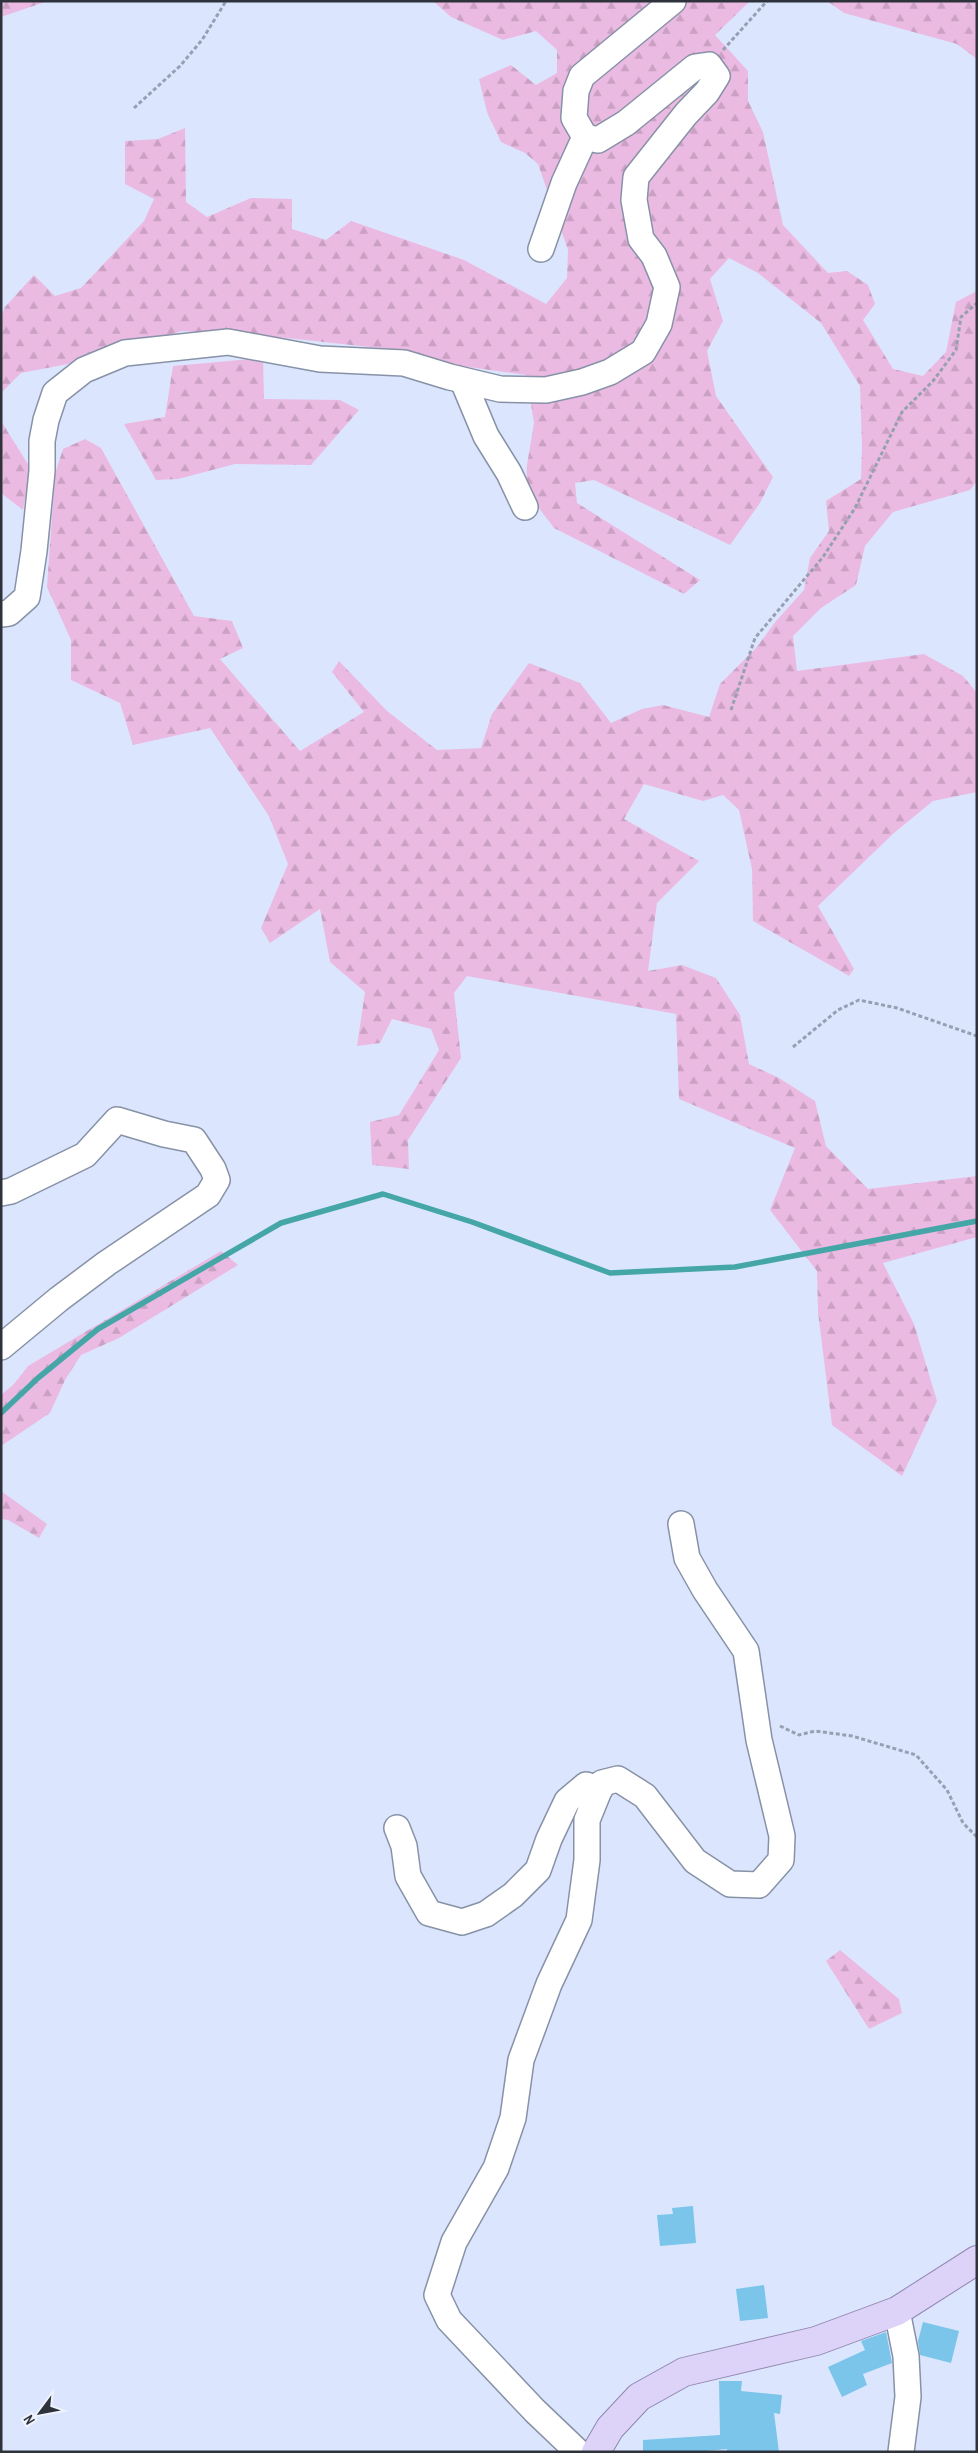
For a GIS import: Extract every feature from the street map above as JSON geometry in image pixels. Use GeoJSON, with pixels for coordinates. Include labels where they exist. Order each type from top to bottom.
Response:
{"type":"FeatureCollection","features":[{"type":"Feature","properties":{"kind":"main road"},"geometry":{"type":"LineString","coordinates":[[596,2452],[610,2428],[639,2397],[684,2372],[816,2341],[897,2312],[977,2260]]}},
{"type":"Feature","properties":{"kind":"street"},"geometry":{"type":"LineString","coordinates":[[1,614],[9,613],[27,597],[42,471],[42,441],[46,420],[55,393],[84,370],[125,354],[228,342],[320,359],[404,363],[463,381],[500,389],[546,390],[582,382],[610,372],[643,352],[659,324],[667,286],[654,256],[641,239],[634,200],[636,177],[686,114],[707,92],[716,76],[709,65],[695,67],[626,123],[598,140],[585,137],[574,118],[576,91],[582,76],[673,1]]}},
{"type":"Feature","properties":{"kind":"street"},"geometry":{"type":"LineString","coordinates":[[541,249],[564,183],[585,137]]}},
{"type":"Feature","properties":{"kind":"street"},"geometry":{"type":"LineString","coordinates":[[463,381],[486,436],[509,473],[525,507]]}},
{"type":"Feature","properties":{"kind":"street"},"geometry":{"type":"LineString","coordinates":[[1,1193],[11,1191],[84,1155],[116,1120],[164,1134],[194,1140],[213,1169],[217,1180],[208,1195],[100,1268],[1,1346]]}},
{"type":"Feature","properties":{"kind":"street"},"geometry":{"type":"LineString","coordinates":[[578,2452],[535,2411],[449,2320],[437,2295],[454,2242],[496,2168],[513,2118],[521,2060],[549,1984],[579,1920],[587,1860],[587,1820],[602,1783],[618,1779],[645,1796],[695,1861],[730,1884],[759,1885],[781,1860],[782,1836],[759,1740],[746,1651],[705,1590],[687,1558],[681,1524]]}},
{"type":"Feature","properties":{"kind":"street"},"geometry":{"type":"LineString","coordinates":[[397,1828],[404,1846],[408,1876],[429,1913],[462,1922],[486,1914],[513,1895],[538,1870],[549,1839],[568,1800],[586,1785],[600,1789]]}},
{"type":"Feature","properties":{"kind":"street"},"geometry":{"type":"LineString","coordinates":[[897,2312],[906,2356],[908,2398],[901,2452]]}},
{"type":"Feature","properties":{"kind":"path"},"geometry":{"type":"LineString","coordinates":[[134,108],[180,66],[202,40],[226,1]]}},
{"type":"Feature","properties":{"kind":"path"},"geometry":{"type":"LineString","coordinates":[[709,65],[766,1]]}},
{"type":"Feature","properties":{"kind":"path"},"geometry":{"type":"LineString","coordinates":[[731,710],[754,638],[823,557],[855,508],[902,412],[932,381],[956,350],[961,316],[977,303]]}},
{"type":"Feature","properties":{"kind":"path"},"geometry":{"type":"LineString","coordinates":[[793,1047],[838,1010],[859,1000],[897,1008],[977,1036]]}},
{"type":"Feature","properties":{"kind":"path"},"geometry":{"type":"LineString","coordinates":[[776,1720],[781,1728],[800,1735],[815,1731],[852,1736],[916,1755],[947,1790],[963,1823],[977,1837]]}},
{"type":"Feature","properties":{"kind":"green space"},"geometry":{"type":"Polygon","coordinates":[[[1,1],[48,1],[1,17],[1,1]]]}},
{"type":"Feature","properties":{"kind":"green space"},"geometry":{"type":"Polygon","coordinates":[[[433,1],[750,1],[715,35],[748,71],[748,101],[763,132],[783,225],[828,273],[847,271],[868,285],[875,304],[863,320],[893,369],[923,376],[946,352],[956,302],[977,291],[977,481],[970,490],[893,512],[865,546],[856,585],[821,608],[793,636],[797,671],[924,654],[963,676],[977,693],[977,792],[933,801],[894,833],[818,906],[854,969],[849,976],[753,921],[752,869],[739,810],[723,795],[703,801],[644,784],[624,819],[699,861],[657,903],[648,971],[682,965],[716,978],[740,1015],[749,1064],[779,1078],[815,1101],[826,1146],[868,1189],[977,1176],[977,1237],[883,1263],[914,1324],[937,1401],[902,1476],[832,1425],[818,1312],[817,1271],[770,1210],[795,1148],[679,1099],[676,1014],[467,976],[454,993],[461,1058],[408,1140],[409,1169],[372,1165],[370,1122],[399,1115],[439,1050],[431,1029],[392,1019],[380,1043],[357,1046],[365,992],[330,962],[320,909],[270,943],[261,928],[288,864],[269,816],[210,728],[133,745],[120,703],[71,680],[71,640],[47,587],[55,474],[63,449],[85,439],[101,448],[194,616],[232,621],[243,648],[220,659],[300,751],[364,712],[332,672],[339,661],[387,711],[437,750],[481,748],[492,714],[529,663],[580,683],[611,723],[642,709],[663,705],[709,717],[720,684],[756,648],[776,621],[804,590],[810,558],[829,531],[826,501],[861,479],[860,386],[821,323],[758,273],[729,258],[710,279],[723,321],[707,351],[716,396],[773,477],[760,503],[730,545],[594,480],[575,483],[577,503],[700,580],[684,594],[554,528],[526,491],[527,465],[534,423],[526,375],[461,366],[388,349],[287,338],[182,331],[68,364],[21,373],[1,393],[1,317],[5,307],[34,275],[55,296],[81,288],[144,221],[154,199],[125,184],[125,141],[158,139],[185,128],[186,202],[207,217],[251,198],[292,199],[292,229],[326,240],[351,221],[464,260],[546,304],[567,278],[568,250],[538,164],[525,153],[501,142],[487,112],[479,79],[511,65],[536,85],[557,73],[557,50],[536,31],[503,40],[451,17],[433,1]]]}},
{"type":"Feature","properties":{"kind":"green space"},"geometry":{"type":"Polygon","coordinates":[[[827,1],[977,1],[977,59],[957,44],[844,13],[827,1]]]}},
{"type":"Feature","properties":{"kind":"green space"},"geometry":{"type":"Polygon","coordinates":[[[263,358],[264,399],[340,400],[359,410],[311,465],[235,464],[178,479],[156,480],[124,424],[165,417],[173,366],[263,358]]]}},
{"type":"Feature","properties":{"kind":"green space"},"geometry":{"type":"Polygon","coordinates":[[[1,421],[31,469],[23,510],[1,493],[1,421]]]}},
{"type":"Feature","properties":{"kind":"green space"},"geometry":{"type":"Polygon","coordinates":[[[221,1251],[238,1265],[119,1338],[81,1355],[65,1380],[50,1413],[1,1446],[1,1395],[14,1384],[28,1366],[221,1251]]]}},
{"type":"Feature","properties":{"kind":"green space"},"geometry":{"type":"Polygon","coordinates":[[[1,1491],[47,1524],[39,1538],[8,1520],[1,1519],[1,1491]]]}},
{"type":"Feature","properties":{"kind":"green space"},"geometry":{"type":"Polygon","coordinates":[[[840,1950],[899,1999],[902,2013],[869,2029],[826,1961],[840,1950]]]}},
{"type":"Feature","properties":{"kind":"building"},"geometry":{"type":"Polygon","coordinates":[[[693,2206],[696,2243],[660,2246],[657,2215],[673,2214],[672,2208],[693,2206]]]}},
{"type":"Feature","properties":{"kind":"building"},"geometry":{"type":"Polygon","coordinates":[[[764,2285],[768,2318],[740,2321],[736,2289],[764,2285]]]}},
{"type":"Feature","properties":{"kind":"building"},"geometry":{"type":"Polygon","coordinates":[[[923,2322],[959,2331],[951,2363],[920,2355],[918,2341],[923,2322]]]}},
{"type":"Feature","properties":{"kind":"building"},"geometry":{"type":"Polygon","coordinates":[[[886,2332],[892,2363],[863,2374],[867,2385],[842,2397],[828,2367],[865,2350],[861,2341],[886,2332]]]}},
{"type":"Feature","properties":{"kind":"building"},"geometry":{"type":"Polygon","coordinates":[[[719,2381],[742,2381],[741,2391],[782,2395],[780,2414],[774,2413],[779,2452],[727,2452],[727,2449],[695,2452],[643,2452],[643,2440],[720,2435],[719,2381]]]}},
{"type":"Feature","properties":{"kind":"waterway"},"geometry":{"type":"LineString","coordinates":[[1,1413],[38,1378],[98,1329],[281,1223],[383,1194],[472,1222],[610,1273],[735,1267],[977,1221]]}}]}
